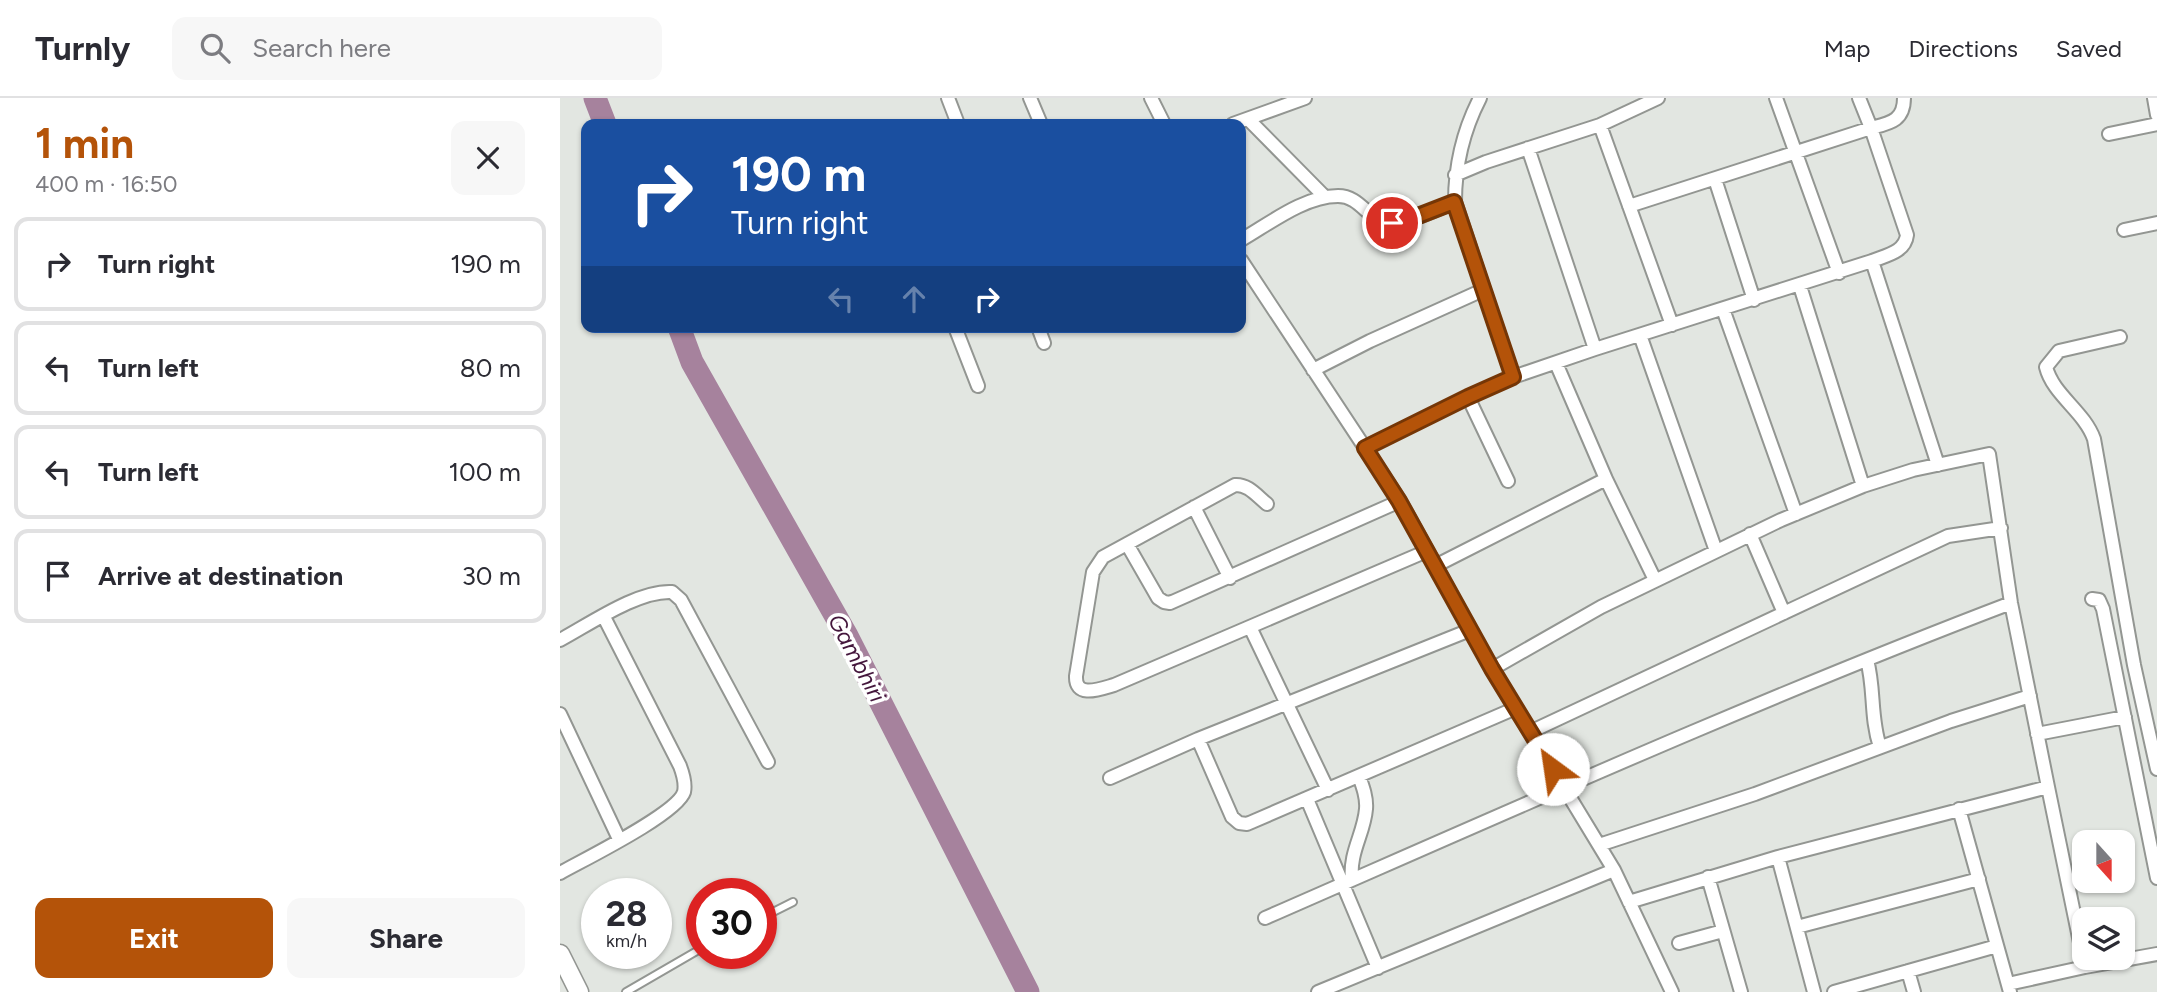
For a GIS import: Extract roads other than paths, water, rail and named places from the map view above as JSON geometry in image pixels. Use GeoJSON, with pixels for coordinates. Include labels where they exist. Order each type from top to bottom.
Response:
{"type":"FeatureCollection","features":[{"type":"Feature","properties":{"kind":"main road"},"geometry":{"type":"LineString","coordinates":[[560,954],[573,990]]}},
{"type":"Feature","properties":{"kind":"street"},"geometry":{"type":"LineString","coordinates":[[948,98],[956,119]]}},
{"type":"Feature","properties":{"kind":"street"},"geometry":{"type":"LineString","coordinates":[[1030,98],[1039,119]]}},
{"type":"Feature","properties":{"kind":"street"},"geometry":{"type":"LineString","coordinates":[[1151,98],[1162,119]]}},
{"type":"Feature","properties":{"kind":"street"},"geometry":{"type":"LineString","coordinates":[[1306,98],[1248,119],[1325,197]]}},
{"type":"Feature","properties":{"kind":"street"},"geometry":{"type":"LineString","coordinates":[[1480,98],[1459,153],[1454,202],[1513,377]]}},
{"type":"Feature","properties":{"kind":"street"},"geometry":{"type":"LineString","coordinates":[[1455,175],[1600,125],[1658,98]]}},
{"type":"Feature","properties":{"kind":"street"},"geometry":{"type":"LineString","coordinates":[[1776,98],[1839,273]]}},
{"type":"Feature","properties":{"kind":"street"},"geometry":{"type":"LineString","coordinates":[[1365,448],[1513,377],[1839,273],[1903,247],[1907,235],[1859,98]]}},
{"type":"Feature","properties":{"kind":"street"},"geometry":{"type":"LineString","coordinates":[[1629,206],[1899,118],[1903,113],[1904,98]]}},
{"type":"Feature","properties":{"kind":"street"},"geometry":{"type":"LineString","coordinates":[[2154,98],[2157,115]]}},
{"type":"Feature","properties":{"kind":"street"},"geometry":{"type":"LineString","coordinates":[[2109,134],[2157,124]]}},
{"type":"Feature","properties":{"kind":"street"},"geometry":{"type":"LineString","coordinates":[[1600,125],[1672,325]]}},
{"type":"Feature","properties":{"kind":"street"},"geometry":{"type":"LineString","coordinates":[[1528,148],[1595,349]]}},
{"type":"Feature","properties":{"kind":"street"},"geometry":{"type":"LineString","coordinates":[[1715,179],[1754,300]]}},
{"type":"Feature","properties":{"kind":"street"},"geometry":{"type":"LineString","coordinates":[[1246,237],[1307,203],[1325,197],[1340,195],[1354,199],[1381,221],[1392,223],[1405,221],[1454,202]]}},
{"type":"Feature","properties":{"kind":"street"},"geometry":{"type":"LineString","coordinates":[[2123,230],[2157,223]]}},
{"type":"Feature","properties":{"kind":"street"},"geometry":{"type":"LineString","coordinates":[[1872,261],[1938,465]]}},
{"type":"Feature","properties":{"kind":"street"},"geometry":{"type":"LineString","coordinates":[[1246,268],[1399,501],[1492,669],[1614,870],[1672,992]]}},
{"type":"Feature","properties":{"kind":"street"},"geometry":{"type":"LineString","coordinates":[[1800,286],[1863,486]]}},
{"type":"Feature","properties":{"kind":"street"},"geometry":{"type":"LineString","coordinates":[[1313,370],[1483,290]]}},
{"type":"Feature","properties":{"kind":"street"},"geometry":{"type":"LineString","coordinates":[[1723,309],[1796,514]]}},
{"type":"Feature","properties":{"kind":"street"},"geometry":{"type":"LineString","coordinates":[[957,333],[978,386]]}},
{"type":"Feature","properties":{"kind":"street"},"geometry":{"type":"LineString","coordinates":[[1040,333],[1044,343]]}},
{"type":"Feature","properties":{"kind":"street"},"geometry":{"type":"LineString","coordinates":[[1640,335],[1716,551]]}},
{"type":"Feature","properties":{"kind":"street"},"geometry":{"type":"LineString","coordinates":[[2120,337],[2059,351],[2046,367],[2048,376],[2083,417],[2094,439],[2134,665],[2157,769]]}},
{"type":"Feature","properties":{"kind":"street"},"geometry":{"type":"LineString","coordinates":[[1556,363],[1606,478],[1655,580]]}},
{"type":"Feature","properties":{"kind":"street"},"geometry":{"type":"LineString","coordinates":[[1468,397],[1508,481]]}},
{"type":"Feature","properties":{"kind":"street"},"geometry":{"type":"LineString","coordinates":[[1492,669],[1564,626],[1796,514],[1863,486],[1989,454],[2011,603],[2073,907]]}},
{"type":"Feature","properties":{"kind":"street"},"geometry":{"type":"LineString","coordinates":[[1435,566],[1606,478]]}},
{"type":"Feature","properties":{"kind":"street"},"geometry":{"type":"LineString","coordinates":[[1267,504],[1249,489],[1235,485],[1103,557],[1093,572],[1076,676],[1079,688],[1086,692],[1114,685],[1427,551]]}},
{"type":"Feature","properties":{"kind":"street"},"geometry":{"type":"LineString","coordinates":[[1127,544],[1153,590],[1164,602],[1179,600],[1399,501]]}},
{"type":"Feature","properties":{"kind":"street"},"geometry":{"type":"LineString","coordinates":[[1194,507],[1230,578]]}},
{"type":"Feature","properties":{"kind":"street"},"geometry":{"type":"LineString","coordinates":[[1530,732],[1948,536],[2001,528]]}},
{"type":"Feature","properties":{"kind":"street"},"geometry":{"type":"LineString","coordinates":[[1750,534],[1784,612]]}},
{"type":"Feature","properties":{"kind":"street"},"geometry":{"type":"LineString","coordinates":[[560,639],[643,596],[660,591],[672,592],[681,600],[768,762]]}},
{"type":"Feature","properties":{"kind":"street"},"geometry":{"type":"LineString","coordinates":[[2092,599],[2099,600],[2103,609],[2157,878]]}},
{"type":"Feature","properties":{"kind":"street"},"geometry":{"type":"LineString","coordinates":[[1265,918],[1564,787],[1867,660],[2011,603]]}},
{"type":"Feature","properties":{"kind":"street"},"geometry":{"type":"LineString","coordinates":[[560,873],[677,805],[684,793],[685,779],[680,765],[604,617]]}},
{"type":"Feature","properties":{"kind":"street"},"geometry":{"type":"LineString","coordinates":[[1250,627],[1328,790]]}},
{"type":"Feature","properties":{"kind":"street"},"geometry":{"type":"LineString","coordinates":[[1110,778],[1198,739],[1470,630]]}},
{"type":"Feature","properties":{"kind":"street"},"geometry":{"type":"LineString","coordinates":[[1867,660],[1873,680],[1873,721],[1880,747]]}},
{"type":"Feature","properties":{"kind":"street"},"geometry":{"type":"LineString","coordinates":[[1599,845],[1755,794],[1880,747],[2030,696]]}},
{"type":"Feature","properties":{"kind":"street"},"geometry":{"type":"LineString","coordinates":[[1198,739],[1232,817],[1239,823],[1247,824],[1516,708]]}},
{"type":"Feature","properties":{"kind":"street"},"geometry":{"type":"LineString","coordinates":[[560,714],[619,839]]}},
{"type":"Feature","properties":{"kind":"street"},"geometry":{"type":"LineString","coordinates":[[2038,734],[2125,717]]}},
{"type":"Feature","properties":{"kind":"street"},"geometry":{"type":"LineString","coordinates":[[1347,882],[1366,812],[1366,798],[1359,776]]}},
{"type":"Feature","properties":{"kind":"street"},"geometry":{"type":"LineString","coordinates":[[1629,902],[1778,857],[2048,787]]}},
{"type":"Feature","properties":{"kind":"street"},"geometry":{"type":"LineString","coordinates":[[1307,799],[1347,882],[1378,968]]}},
{"type":"Feature","properties":{"kind":"street"},"geometry":{"type":"LineString","coordinates":[[1959,809],[2009,988],[2074,970]]}},
{"type":"Feature","properties":{"kind":"street"},"geometry":{"type":"LineString","coordinates":[[1778,857],[1814,992]]}},
{"type":"Feature","properties":{"kind":"street"},"geometry":{"type":"LineString","coordinates":[[1318,992],[1614,870]]}},
{"type":"Feature","properties":{"kind":"street"},"geometry":{"type":"LineString","coordinates":[[1708,877],[1741,992]]}},
{"type":"Feature","properties":{"kind":"street"},"geometry":{"type":"LineString","coordinates":[[1797,927],[1979,879]]}},
{"type":"Feature","properties":{"kind":"street"},"geometry":{"type":"LineString","coordinates":[[1679,943],[1723,932]]}},
{"type":"Feature","properties":{"kind":"street"},"geometry":{"type":"LineString","coordinates":[[1834,992],[1997,946]]}},
{"type":"Feature","properties":{"kind":"street"},"geometry":{"type":"LineString","coordinates":[[2135,958],[2157,954]]}},
{"type":"Feature","properties":{"kind":"street"},"geometry":{"type":"LineString","coordinates":[[1908,971],[1914,992]]}},
{"type":"Feature","properties":{"kind":"lane"},"geometry":{"type":"LineString","coordinates":[[777,910],[793,902]]}},
{"type":"Feature","properties":{"kind":"lane"},"geometry":{"type":"LineString","coordinates":[[626,992],[686,957]]}},
{"type":"Feature","properties":{"kind":"waterway","name":"Gambhiri"},"geometry":{"type":"LineString","coordinates":[[595,98],[603,119]]}},
{"type":"Feature","properties":{"kind":"waterway","name":"Gambhiri"},"geometry":{"type":"LineString","coordinates":[[681,333],[692,362],[847,636],[1028,992]]}}]}
